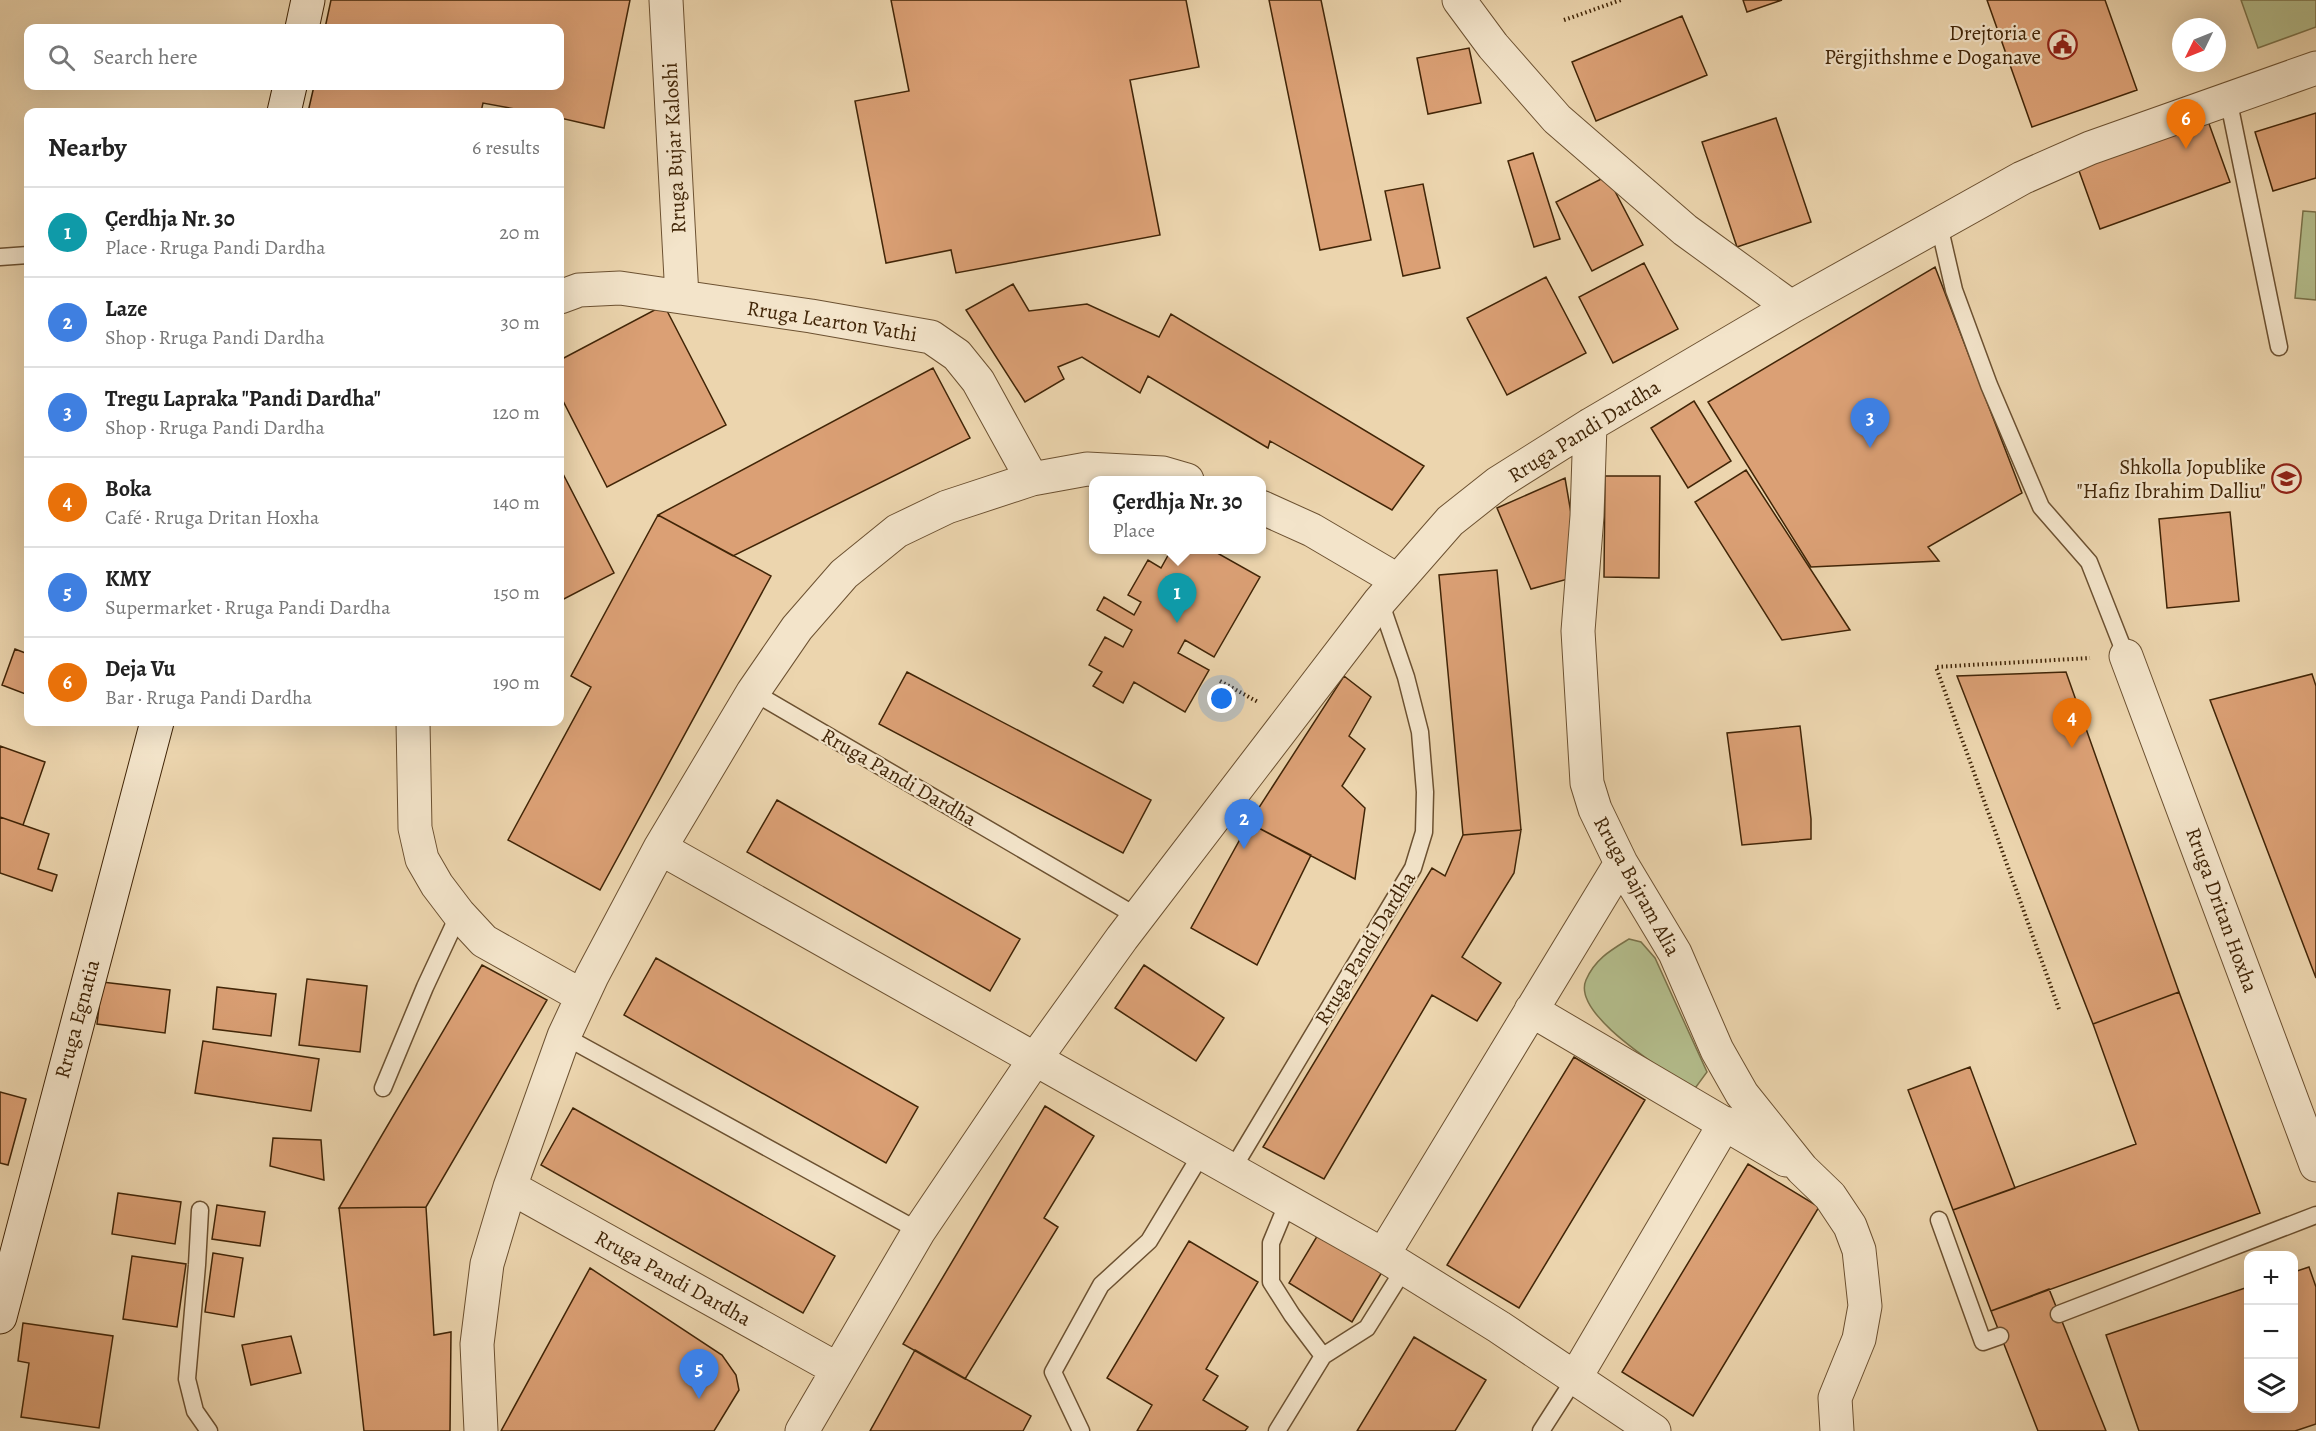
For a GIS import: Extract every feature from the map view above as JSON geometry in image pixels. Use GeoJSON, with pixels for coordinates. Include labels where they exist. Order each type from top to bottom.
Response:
{"type":"FeatureCollection","features":[{"type":"Feature","properties":{"kind":"street"},"geometry":{"type":"LineString","coordinates":[[303,24],[308,0]]}},
{"type":"Feature","properties":{"kind":"street","name":"Rruga Bujar Kaloshi"},"geometry":{"type":"LineString","coordinates":[[666,0],[682,297]]}},
{"type":"Feature","properties":{"kind":"street"},"geometry":{"type":"LineString","coordinates":[[1459,0],[1493,46],[1557,118],[1685,230],[1791,307]]}},
{"type":"Feature","properties":{"kind":"street","name":"Rruga Pandi Dardha"},"geometry":{"type":"LineString","coordinates":[[802,1431],[919,1231],[1035,1059],[1138,917],[1389,591],[1450,521],[1498,483],[1590,425],[1791,307],[2022,178],[2090,148],[2316,68]]}},
{"type":"Feature","properties":{"kind":"street"},"geometry":{"type":"LineString","coordinates":[[285,108],[289,90]]}},
{"type":"Feature","properties":{"kind":"street","name":"Rruga Learton Vathi"},"geometry":{"type":"LineString","coordinates":[[564,296],[579,290],[620,288],[930,337],[957,356],[978,381],[1032,478]]}},
{"type":"Feature","properties":{"kind":"street","name":"Rruga Bajram Alia"},"geometry":{"type":"LineString","coordinates":[[1590,425],[1587,516],[1578,631],[1587,783],[1595,809],[1621,863],[1675,953],[1717,1050],[1742,1094],[1802,1169],[1830,1196],[1850,1226],[1859,1250],[1865,1306],[1859,1339],[1835,1398],[1837,1431]]}},
{"type":"Feature","properties":{"kind":"street"},"geometry":{"type":"LineString","coordinates":[[481,1431],[477,1344],[487,1264],[510,1187],[564,1036],[582,996],[660,848],[753,692],[797,628],[844,574],[897,531],[947,507],[1032,478],[1087,469],[1162,473],[1173,476]]}},
{"type":"Feature","properties":{"kind":"street"},"geometry":{"type":"LineString","coordinates":[[1266,509],[1312,530],[1389,591]]}},
{"type":"Feature","properties":{"kind":"street","name":"Rruga Dritan Hoxha"},"geometry":{"type":"LineString","coordinates":[[2126,656],[2316,1165]]}},
{"type":"Feature","properties":{"kind":"street","name":"Rruga Egnatia"},"geometry":{"type":"LineString","coordinates":[[0,1317],[156,726]]}},
{"type":"Feature","properties":{"kind":"street"},"geometry":{"type":"LineString","coordinates":[[413,726],[415,828],[422,859],[437,885],[484,941],[582,996]]}},
{"type":"Feature","properties":{"kind":"street"},"geometry":{"type":"LineString","coordinates":[[660,848],[1393,1262],[1499,1327],[1654,1431]]}},
{"type":"Feature","properties":{"kind":"street"},"geometry":{"type":"LineString","coordinates":[[1393,1262],[1531,1010],[1621,863]]}},
{"type":"Feature","properties":{"kind":"street","name":"Rruga Bajram Alia"},"geometry":{"type":"LineString","coordinates":[[1531,1010],[1802,1169]]}},
{"type":"Feature","properties":{"kind":"street"},"geometry":{"type":"LineString","coordinates":[[1575,1378],[1725,1124]]}},
{"type":"Feature","properties":{"kind":"street","name":"Rruga Pandi Dardha"},"geometry":{"type":"LineString","coordinates":[[510,1187],[837,1369]]}},
{"type":"Feature","properties":{"kind":"lane"},"geometry":{"type":"LineString","coordinates":[[2228,98],[2279,347]]}},
{"type":"Feature","properties":{"kind":"lane"},"geometry":{"type":"LineString","coordinates":[[1939,225],[1954,290],[1989,385],[2041,507],[2089,562],[2126,656]]}},
{"type":"Feature","properties":{"kind":"lane"},"geometry":{"type":"LineString","coordinates":[[0,257],[24,255]]}},
{"type":"Feature","properties":{"kind":"lane","name":"Rruga Pandi Dardha"},"geometry":{"type":"LineString","coordinates":[[1232,1170],[1413,868],[1424,832],[1425,792],[1420,732],[1406,677],[1389,591]]}},
{"type":"Feature","properties":{"kind":"lane","name":"Rruga Pandi Dardha"},"geometry":{"type":"LineString","coordinates":[[753,692],[1138,917]]}},
{"type":"Feature","properties":{"kind":"lane"},"geometry":{"type":"LineString","coordinates":[[383,1088],[425,987],[459,914]]}},
{"type":"Feature","properties":{"kind":"lane"},"geometry":{"type":"LineString","coordinates":[[564,1036],[919,1231]]}},
{"type":"Feature","properties":{"kind":"lane"},"geometry":{"type":"LineString","coordinates":[[1081,1431],[1053,1372],[1101,1285],[1149,1241],[1202,1153]]}},
{"type":"Feature","properties":{"kind":"lane"},"geometry":{"type":"LineString","coordinates":[[1288,1202],[1271,1243],[1271,1282],[1323,1356]]}},
{"type":"Feature","properties":{"kind":"lane"},"geometry":{"type":"LineString","coordinates":[[200,1210],[187,1379],[195,1412],[208,1431]]}},
{"type":"Feature","properties":{"kind":"lane"},"geometry":{"type":"LineString","coordinates":[[2059,1314],[2316,1215]]}},
{"type":"Feature","properties":{"kind":"lane"},"geometry":{"type":"LineString","coordinates":[[1940,1220],[1983,1342],[2000,1336]]}},
{"type":"Feature","properties":{"kind":"lane"},"geometry":{"type":"LineString","coordinates":[[1277,1431],[1323,1356],[1367,1328],[1393,1262]]}},
{"type":"Feature","properties":{"kind":"lane"},"geometry":{"type":"LineString","coordinates":[[1541,1431],[1575,1378]]}},
{"type":"Feature","properties":{"kind":"path"},"geometry":{"type":"LineString","coordinates":[[1564,20],[1621,0]]}},
{"type":"Feature","properties":{"kind":"path"},"geometry":{"type":"LineString","coordinates":[[2059,1009],[1935,667],[2126,656]]}},
{"type":"Feature","properties":{"kind":"green space"},"geometry":{"type":"Polygon","coordinates":[[[2241,0],[2316,0],[2316,27],[2258,48],[2241,0]]]}},
{"type":"Feature","properties":{"kind":"green space"},"geometry":{"type":"Polygon","coordinates":[[[2303,211],[2316,212],[2316,300],[2295,298],[2303,211]]]}},
{"type":"Feature","properties":{"kind":"green space"},"geometry":{"type":"Polygon","coordinates":[[[1629,939],[1641,942],[1655,958],[1707,1072],[1696,1087],[1686,1086],[1622,1039],[1592,1009],[1585,994],[1586,980],[1594,966],[1610,951],[1629,939]]]}},
{"type":"Feature","properties":{"kind":"building"},"geometry":{"type":"Polygon","coordinates":[[[331,0],[630,0],[604,128],[564,119],[564,108],[510,108],[483,103],[482,108],[309,108],[313,90],[564,90],[564,24],[326,24],[331,0]]]}},
{"type":"Feature","properties":{"kind":"building"},"geometry":{"type":"Polygon","coordinates":[[[891,0],[1186,0],[1199,67],[1130,80],[1160,235],[956,273],[951,250],[886,263],[855,101],[909,91],[891,0]]]}},
{"type":"Feature","properties":{"kind":"building"},"geometry":{"type":"Polygon","coordinates":[[[1269,0],[1321,0],[1371,240],[1320,250],[1269,0]]]}},
{"type":"Feature","properties":{"kind":"building"},"geometry":{"type":"Polygon","coordinates":[[[1743,0],[1782,0],[1747,12],[1743,0]]]}},
{"type":"Feature","properties":{"kind":"building","name":"Drejtoria e Përgjithshme e Doganave"},"geometry":{"type":"Polygon","coordinates":[[[1987,0],[2105,0],[2137,90],[2032,127],[1987,0]]]}},
{"type":"Feature","properties":{"kind":"building"},"geometry":{"type":"Polygon","coordinates":[[[1682,16],[1707,75],[1596,121],[1572,62],[1682,16]]]}},
{"type":"Feature","properties":{"kind":"building"},"geometry":{"type":"Polygon","coordinates":[[[1469,48],[1481,103],[1428,114],[1417,58],[1469,48]]]}},
{"type":"Feature","properties":{"kind":"building"},"geometry":{"type":"Polygon","coordinates":[[[2316,113],[2316,178],[2273,191],[2255,132],[2316,113]]]}},
{"type":"Feature","properties":{"kind":"building"},"geometry":{"type":"Polygon","coordinates":[[[1776,118],[1811,222],[1737,247],[1702,142],[1776,118]]]}},
{"type":"Feature","properties":{"kind":"building"},"geometry":{"type":"Polygon","coordinates":[[[2208,121],[2230,182],[2100,229],[2078,168],[2208,121]]]}},
{"type":"Feature","properties":{"kind":"building"},"geometry":{"type":"Polygon","coordinates":[[[1533,153],[1560,239],[1534,247],[1508,161],[1533,153]]]}},
{"type":"Feature","properties":{"kind":"building"},"geometry":{"type":"Polygon","coordinates":[[[1607,176],[1643,245],[1592,271],[1556,202],[1607,176]]]}},
{"type":"Feature","properties":{"kind":"building"},"geometry":{"type":"Polygon","coordinates":[[[1423,184],[1440,268],[1403,276],[1385,191],[1423,184]]]}},
{"type":"Feature","properties":{"kind":"building"},"geometry":{"type":"Polygon","coordinates":[[[1644,263],[1678,329],[1613,363],[1579,297],[1644,263]]]}},
{"type":"Feature","properties":{"kind":"building"},"geometry":{"type":"Polygon","coordinates":[[[1935,267],[2022,493],[1928,547],[1939,561],[1811,567],[1708,402],[1935,267]]]}},
{"type":"Feature","properties":{"kind":"building"},"geometry":{"type":"Polygon","coordinates":[[[1546,277],[1586,353],[1507,395],[1467,318],[1546,277]]]}},
{"type":"Feature","properties":{"kind":"building"},"geometry":{"type":"Polygon","coordinates":[[[1013,284],[1029,311],[1087,304],[1159,337],[1171,314],[1424,466],[1392,510],[1270,441],[1268,448],[1148,376],[1140,393],[1082,357],[1058,367],[1064,379],[1025,402],[966,310],[1013,284]]]}},
{"type":"Feature","properties":{"kind":"building"},"geometry":{"type":"Polygon","coordinates":[[[664,305],[726,425],[607,487],[564,403],[564,358],[664,305]]]}},
{"type":"Feature","properties":{"kind":"building"},"geometry":{"type":"Polygon","coordinates":[[[933,368],[970,438],[733,556],[658,515],[933,368]]]}},
{"type":"Feature","properties":{"kind":"building"},"geometry":{"type":"Polygon","coordinates":[[[1694,401],[1731,461],[1688,488],[1651,428],[1694,401]]]}},
{"type":"Feature","properties":{"kind":"building"},"geometry":{"type":"Polygon","coordinates":[[[1746,470],[1850,630],[1782,640],[1695,502],[1746,470]]]}},
{"type":"Feature","properties":{"kind":"building"},"geometry":{"type":"Polygon","coordinates":[[[564,476],[614,573],[564,599],[564,476]]]}},
{"type":"Feature","properties":{"kind":"building"},"geometry":{"type":"Polygon","coordinates":[[[1605,476],[1660,476],[1659,578],[1604,577],[1605,476]]]}},
{"type":"Feature","properties":{"kind":"building"},"geometry":{"type":"Polygon","coordinates":[[[1565,478],[1573,525],[1568,579],[1531,589],[1497,508],[1565,478]]]}},
{"type":"Feature","properties":{"kind":"building"},"geometry":{"type":"Polygon","coordinates":[[[2230,512],[2239,601],[2167,608],[2159,519],[2230,512]]]}},
{"type":"Feature","properties":{"kind":"building"},"geometry":{"type":"Polygon","coordinates":[[[658,515],[771,576],[600,890],[508,840],[591,687],[571,676],[658,515]]]}},
{"type":"Feature","properties":{"kind":"building"},"geometry":{"type":"Polygon","coordinates":[[[1169,554],[1219,554],[1260,577],[1214,657],[1185,640],[1178,653],[1209,670],[1185,712],[1134,682],[1123,703],[1093,686],[1102,672],[1089,665],[1105,637],[1123,647],[1132,630],[1097,610],[1104,597],[1134,615],[1141,602],[1128,595],[1148,560],[1161,568],[1169,554]]]}},
{"type":"Feature","properties":{"kind":"building"},"geometry":{"type":"Polygon","coordinates":[[[1497,570],[1521,830],[1463,835],[1439,575],[1497,570]]]}},
{"type":"Feature","properties":{"kind":"building"},"geometry":{"type":"Polygon","coordinates":[[[15,649],[24,652],[24,693],[2,685],[15,649]]]}},
{"type":"Feature","properties":{"kind":"building"},"geometry":{"type":"Polygon","coordinates":[[[907,672],[1151,800],[1123,853],[879,724],[907,672]]]}},
{"type":"Feature","properties":{"kind":"building"},"geometry":{"type":"Polygon","coordinates":[[[2066,672],[2179,992],[2093,1024],[1957,676],[2066,672]]]}},
{"type":"Feature","properties":{"kind":"building"},"geometry":{"type":"Polygon","coordinates":[[[2312,674],[2316,686],[2316,978],[2210,700],[2312,674]]]}},
{"type":"Feature","properties":{"kind":"building"},"geometry":{"type":"Polygon","coordinates":[[[1344,676],[1371,697],[1349,736],[1365,749],[1342,786],[1365,808],[1355,879],[1249,823],[1344,676]]]}},
{"type":"Feature","properties":{"kind":"building"},"geometry":{"type":"Polygon","coordinates":[[[1800,726],[1811,819],[1811,839],[1742,845],[1727,733],[1800,726]]]}},
{"type":"Feature","properties":{"kind":"building"},"geometry":{"type":"Polygon","coordinates":[[[0,746],[45,762],[23,825],[0,817],[0,746]]]}},
{"type":"Feature","properties":{"kind":"building"},"geometry":{"type":"Polygon","coordinates":[[[777,800],[1020,939],[990,991],[747,852],[777,800]]]}},
{"type":"Feature","properties":{"kind":"building"},"geometry":{"type":"Polygon","coordinates":[[[0,817],[49,834],[38,869],[57,875],[52,891],[0,873],[0,817]]]}},
{"type":"Feature","properties":{"kind":"building"},"geometry":{"type":"Polygon","coordinates":[[[1249,823],[1311,855],[1257,965],[1191,928],[1249,823]]]}},
{"type":"Feature","properties":{"kind":"building"},"geometry":{"type":"Polygon","coordinates":[[[1521,830],[1514,873],[1462,957],[1501,983],[1477,1021],[1432,995],[1324,1179],[1263,1147],[1432,868],[1445,876],[1463,835],[1521,830]]]}},
{"type":"Feature","properties":{"kind":"building"},"geometry":{"type":"Polygon","coordinates":[[[656,958],[918,1107],[886,1163],[624,1015],[656,958]]]}},
{"type":"Feature","properties":{"kind":"building"},"geometry":{"type":"Polygon","coordinates":[[[482,965],[547,1000],[426,1207],[339,1208],[482,965]]]}},
{"type":"Feature","properties":{"kind":"building"},"geometry":{"type":"Polygon","coordinates":[[[1144,965],[1224,1018],[1196,1061],[1115,1008],[1144,965]]]}},
{"type":"Feature","properties":{"kind":"building"},"geometry":{"type":"Polygon","coordinates":[[[307,979],[367,986],[360,1052],[299,1045],[307,979]]]}},
{"type":"Feature","properties":{"kind":"building"},"geometry":{"type":"Polygon","coordinates":[[[102,982],[170,990],[165,1033],[97,1024],[102,982]]]}},
{"type":"Feature","properties":{"kind":"building"},"geometry":{"type":"Polygon","coordinates":[[[217,987],[276,994],[271,1036],[213,1029],[217,987]]]}},
{"type":"Feature","properties":{"kind":"building"},"geometry":{"type":"Polygon","coordinates":[[[2179,992],[2260,1213],[1991,1311],[1953,1210],[2136,1144],[2093,1024],[2179,992]]]}},
{"type":"Feature","properties":{"kind":"building"},"geometry":{"type":"Polygon","coordinates":[[[203,1041],[319,1059],[311,1111],[195,1093],[203,1041]]]}},
{"type":"Feature","properties":{"kind":"building"},"geometry":{"type":"Polygon","coordinates":[[[1574,1057],[1645,1100],[1519,1308],[1447,1265],[1574,1057]]]}},
{"type":"Feature","properties":{"kind":"building"},"geometry":{"type":"Polygon","coordinates":[[[1970,1067],[2015,1188],[1953,1210],[1908,1090],[1970,1067]]]}},
{"type":"Feature","properties":{"kind":"building"},"geometry":{"type":"Polygon","coordinates":[[[0,1092],[26,1099],[8,1165],[0,1163],[0,1092]]]}},
{"type":"Feature","properties":{"kind":"building"},"geometry":{"type":"Polygon","coordinates":[[[1045,1106],[1094,1136],[1044,1218],[1058,1227],[965,1379],[903,1344],[1045,1106]]]}},
{"type":"Feature","properties":{"kind":"building"},"geometry":{"type":"Polygon","coordinates":[[[573,1108],[835,1256],[803,1313],[541,1165],[573,1108]]]}},
{"type":"Feature","properties":{"kind":"building"},"geometry":{"type":"Polygon","coordinates":[[[273,1138],[321,1140],[324,1180],[270,1166],[273,1138]]]}},
{"type":"Feature","properties":{"kind":"building"},"geometry":{"type":"Polygon","coordinates":[[[1748,1164],[1819,1207],[1693,1416],[1622,1372],[1748,1164]]]}},
{"type":"Feature","properties":{"kind":"building"},"geometry":{"type":"Polygon","coordinates":[[[118,1193],[181,1202],[175,1244],[112,1234],[118,1193]]]}},
{"type":"Feature","properties":{"kind":"building"},"geometry":{"type":"Polygon","coordinates":[[[217,1205],[265,1212],[260,1246],[212,1239],[217,1205]]]}},
{"type":"Feature","properties":{"kind":"building"},"geometry":{"type":"Polygon","coordinates":[[[426,1207],[434,1335],[451,1332],[450,1431],[364,1431],[339,1208],[426,1207]]]}},
{"type":"Feature","properties":{"kind":"building"},"geometry":{"type":"Polygon","coordinates":[[[1319,1233],[1382,1272],[1352,1322],[1289,1283],[1319,1233]]]}},
{"type":"Feature","properties":{"kind":"building"},"geometry":{"type":"Polygon","coordinates":[[[1189,1241],[1258,1282],[1206,1369],[1218,1376],[1203,1400],[1248,1427],[1245,1431],[1137,1431],[1152,1405],[1107,1378],[1189,1241]]]}},
{"type":"Feature","properties":{"kind":"building"},"geometry":{"type":"Polygon","coordinates":[[[213,1253],[243,1258],[234,1317],[205,1312],[213,1253]]]}},
{"type":"Feature","properties":{"kind":"building"},"geometry":{"type":"Polygon","coordinates":[[[132,1256],[186,1264],[177,1327],[123,1319],[132,1256]]]}},
{"type":"Feature","properties":{"kind":"building"},"geometry":{"type":"Polygon","coordinates":[[[2309,1267],[2316,1287],[2316,1424],[2295,1431],[2139,1431],[2106,1335],[2244,1288],[2244,1413],[2298,1413],[2298,1271],[2309,1267]]]}},
{"type":"Feature","properties":{"kind":"building"},"geometry":{"type":"Polygon","coordinates":[[[590,1268],[722,1355],[736,1375],[739,1390],[714,1431],[501,1431],[590,1268]]]}},
{"type":"Feature","properties":{"kind":"building"},"geometry":{"type":"Polygon","coordinates":[[[2049,1289],[2106,1431],[2038,1431],[1991,1311],[2049,1289]]]}},
{"type":"Feature","properties":{"kind":"building"},"geometry":{"type":"Polygon","coordinates":[[[23,1323],[113,1336],[99,1428],[21,1417],[29,1363],[18,1361],[23,1323]]]}},
{"type":"Feature","properties":{"kind":"building"},"geometry":{"type":"Polygon","coordinates":[[[291,1336],[301,1373],[251,1385],[242,1345],[291,1336]]]}},
{"type":"Feature","properties":{"kind":"building"},"geometry":{"type":"Polygon","coordinates":[[[1414,1337],[1486,1380],[1455,1431],[1357,1431],[1414,1337]]]}},
{"type":"Feature","properties":{"kind":"building"},"geometry":{"type":"Polygon","coordinates":[[[915,1350],[1031,1416],[1023,1431],[870,1431],[915,1350]]]}},
{"type":"Feature","properties":{"kind":"place","name":"Drejtoria e Përgjithshme e Doganave"},"geometry":{"type":"Point","coordinates":[2062,45]}},
{"type":"Feature","properties":{"kind":"place","name":"Deja Vu"},"geometry":{"type":"Point","coordinates":[2186,149]}},
{"type":"Feature","properties":{"kind":"place","name":"Tregu Lapraka \"Pandi Dardha\""},"geometry":{"type":"Point","coordinates":[1870,448]}},
{"type":"Feature","properties":{"kind":"place","name":"Shkolla Jopublike \"Hafiz Ibrahim Dalliu\""},"geometry":{"type":"Point","coordinates":[2287,479]}},
{"type":"Feature","properties":{"kind":"place","name":"Çerdhja Nr. 30"},"geometry":{"type":"Point","coordinates":[1177,623]}},
{"type":"Feature","properties":{"kind":"place","name":"Boka"},"geometry":{"type":"Point","coordinates":[2072,748]}},
{"type":"Feature","properties":{"kind":"place","name":"Laze"},"geometry":{"type":"Point","coordinates":[1244,849]}},
{"type":"Feature","properties":{"kind":"place","name":"KMY"},"geometry":{"type":"Point","coordinates":[699,1399]}}]}
